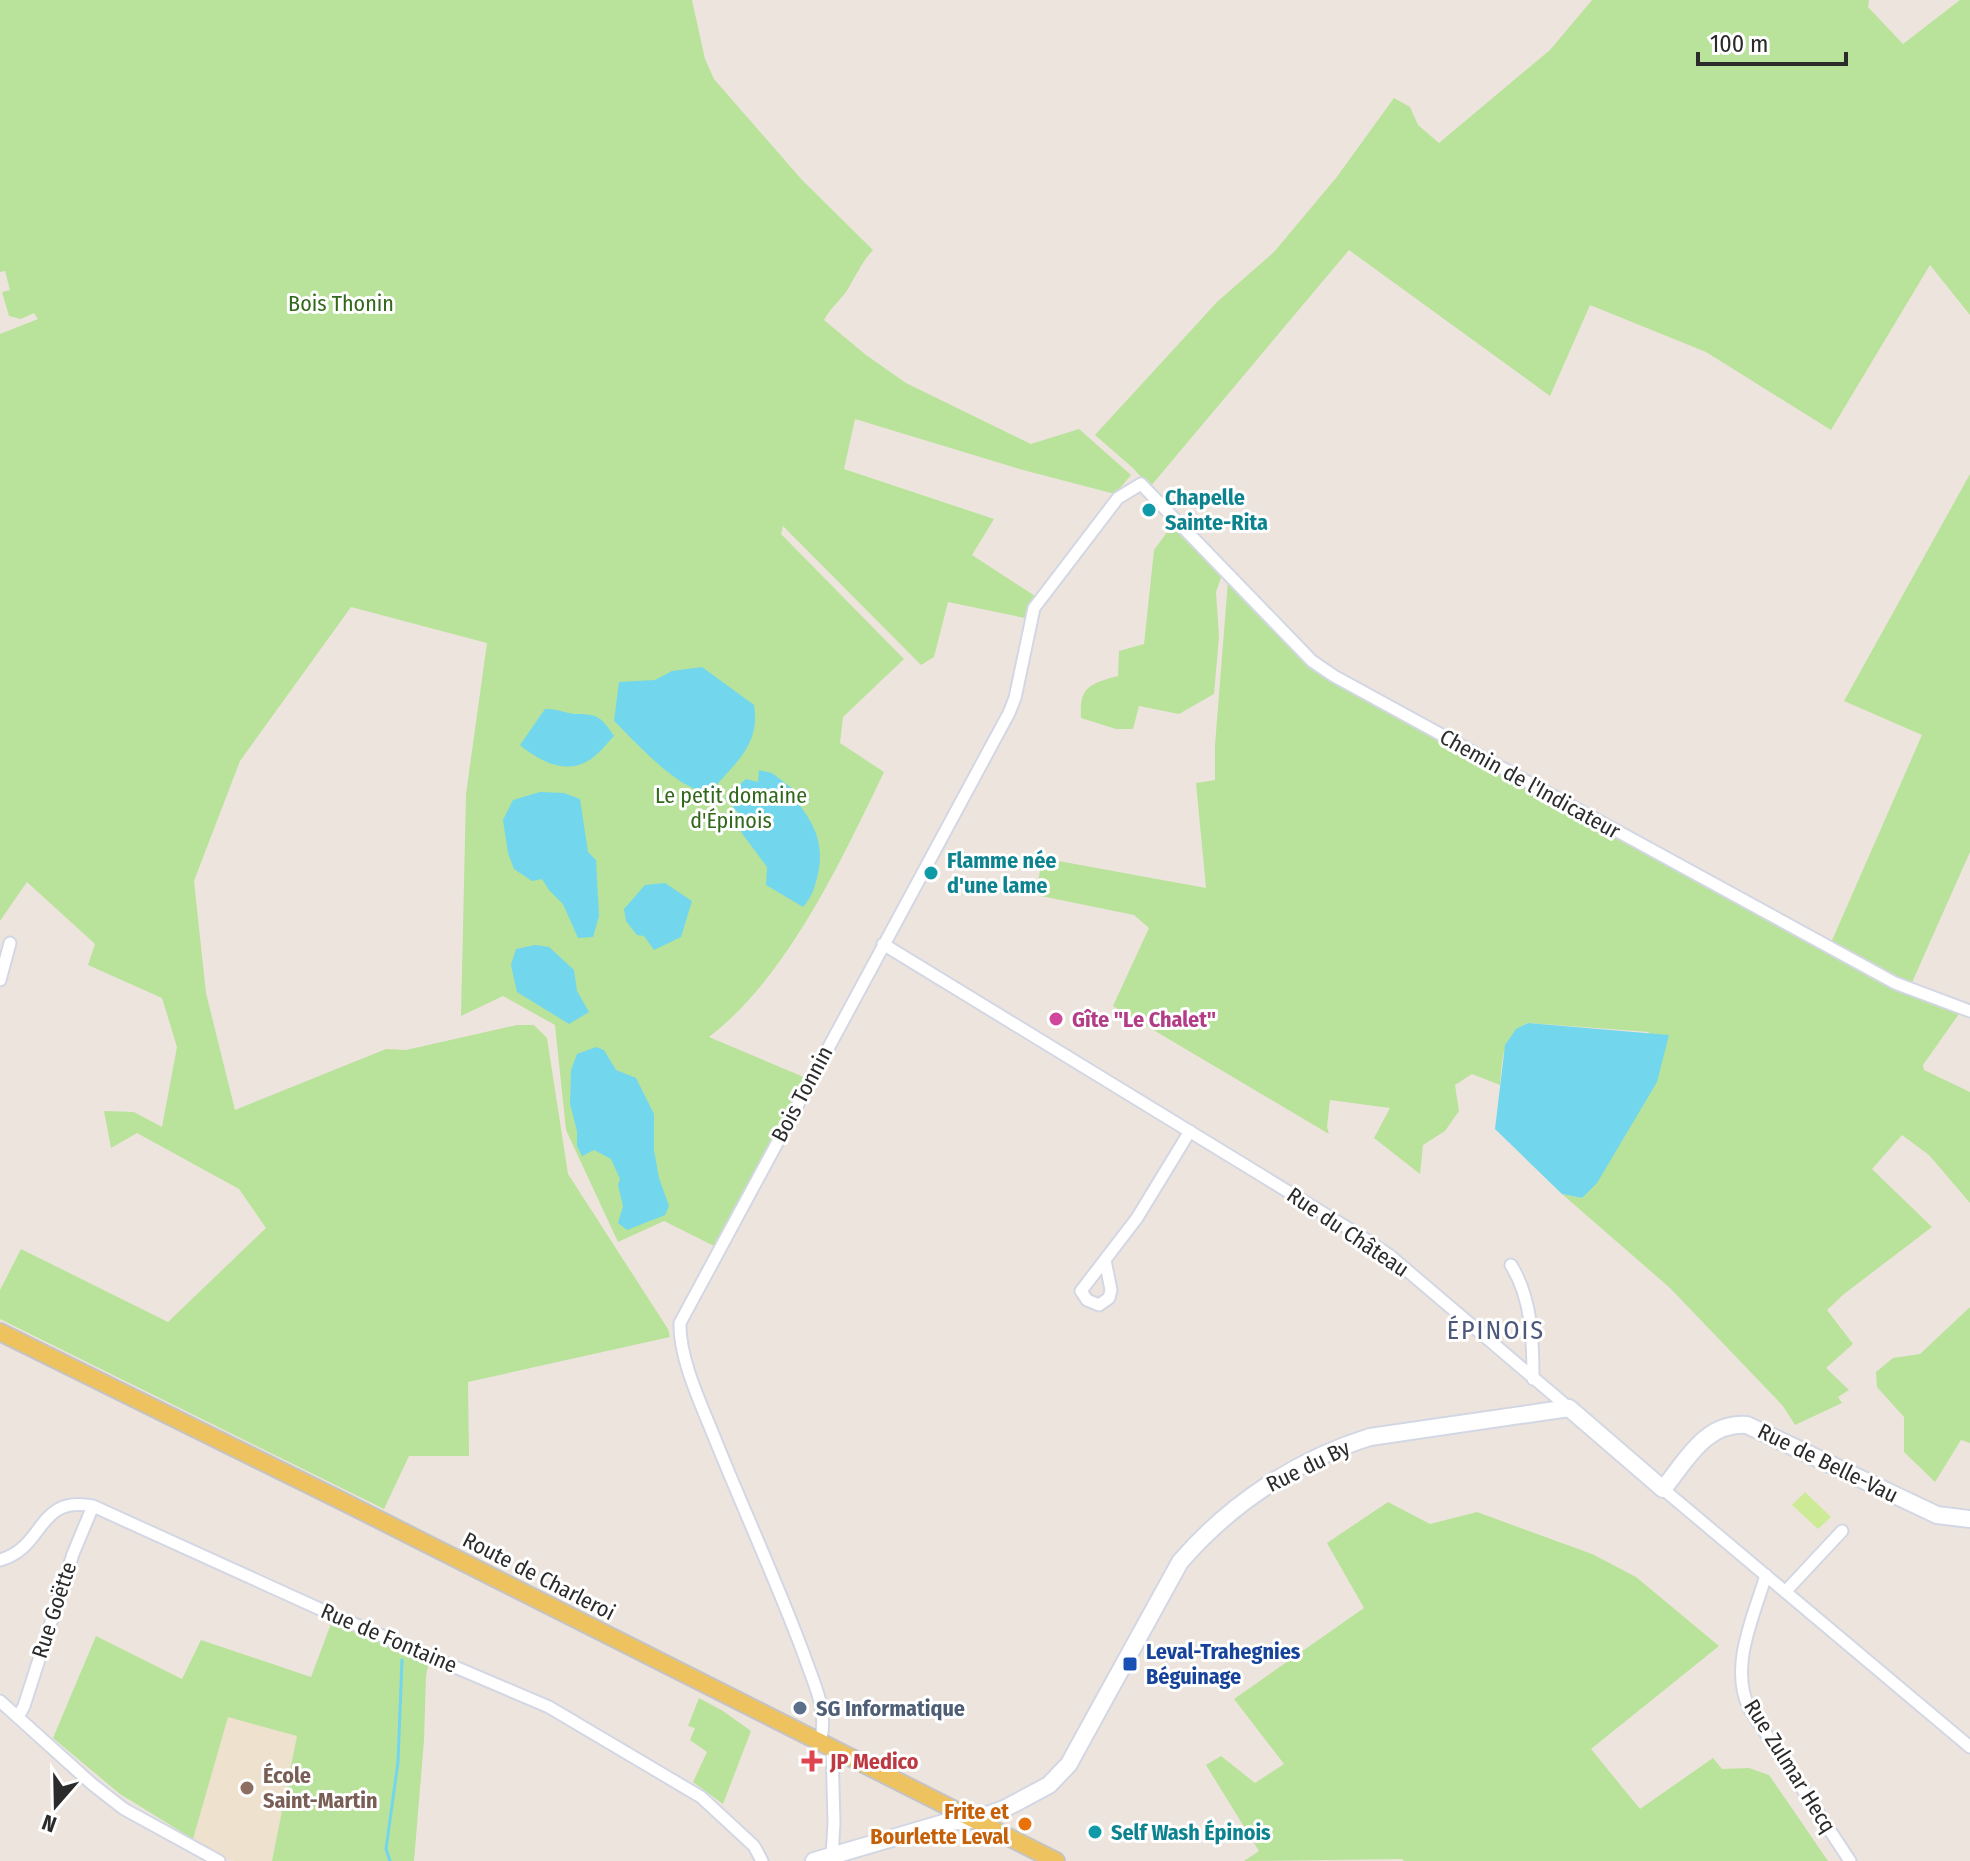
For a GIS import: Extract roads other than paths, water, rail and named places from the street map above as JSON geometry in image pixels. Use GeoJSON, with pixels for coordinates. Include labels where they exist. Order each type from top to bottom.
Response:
{"type":"FeatureCollection","features":[{"type":"Feature","properties":{"kind":"main road","name":"Route de Charleroi"},"geometry":{"type":"LineString","coordinates":[[0,1332],[1056,1861]]}},
{"type":"Feature","properties":{"kind":"street","name":"Bois Tonnin"},"geometry":{"type":"LineString","coordinates":[[832,1856],[834,1823],[821,1703],[796,1633],[699,1400],[680,1338],[680,1323],[1009,713],[1034,608],[1118,498],[1141,484]]}},
{"type":"Feature","properties":{"kind":"street","name":"Chemin de l'Indicateur"},"geometry":{"type":"LineString","coordinates":[[1141,484],[1312,661],[1334,676],[1895,983],[1970,1011]]}},
{"type":"Feature","properties":{"kind":"street"},"geometry":{"type":"LineString","coordinates":[[0,980],[10,943]]}},
{"type":"Feature","properties":{"kind":"street","name":"Rue du Château"},"geometry":{"type":"LineString","coordinates":[[883,944],[1389,1255],[1569,1408]]}},
{"type":"Feature","properties":{"kind":"street"},"geometry":{"type":"LineString","coordinates":[[1105,1260],[1137,1218],[1190,1131]]}},
{"type":"Feature","properties":{"kind":"street"},"geometry":{"type":"LineString","coordinates":[[1511,1265],[1525,1290],[1533,1379]]}},
{"type":"Feature","properties":{"kind":"street"},"geometry":{"type":"LineString","coordinates":[[1569,1408],[1970,1747]]}},
{"type":"Feature","properties":{"kind":"street","name":"Rue du By"},"geometry":{"type":"LineString","coordinates":[[814,1861],[947,1822],[974,1820],[1001,1811],[1041,1791],[1061,1773],[1076,1751],[1180,1562],[1206,1534],[1259,1489],[1342,1446],[1370,1437],[1569,1408]]}},
{"type":"Feature","properties":{"kind":"street","name":"Rue de Belle-Vau"},"geometry":{"type":"LineString","coordinates":[[1663,1489],[1709,1434],[1727,1426],[1747,1425],[1926,1510],[1949,1518],[1970,1519]]}},
{"type":"Feature","properties":{"kind":"street","name":"Rue de Fontaine"},"geometry":{"type":"LineString","coordinates":[[0,1560],[21,1550],[55,1509],[74,1503],[93,1506],[333,1615],[549,1707],[701,1797],[754,1846],[762,1861]]}},
{"type":"Feature","properties":{"kind":"street","name":"Rue Goëtte"},"geometry":{"type":"LineString","coordinates":[[19,1715],[73,1554],[93,1506]]}},
{"type":"Feature","properties":{"kind":"street"},"geometry":{"type":"LineString","coordinates":[[1785,1592],[1842,1531]]}},
{"type":"Feature","properties":{"kind":"street","name":"Rue Zulmar Hecq"},"geometry":{"type":"LineString","coordinates":[[1766,1575],[1745,1645],[1743,1694],[1749,1708],[1850,1861]]}},
{"type":"Feature","properties":{"kind":"street"},"geometry":{"type":"LineString","coordinates":[[0,1701],[124,1809],[219,1861]]}},
{"type":"Feature","properties":{"kind":"water"},"geometry":{"type":"Polygon","coordinates":[[[702,667],[754,705],[755,719],[744,753],[710,792],[698,790],[672,775],[614,721],[619,682],[655,680],[672,671],[702,667]]]}},
{"type":"Feature","properties":{"kind":"water"},"geometry":{"type":"Polygon","coordinates":[[[545,709],[595,716],[614,736],[594,757],[582,764],[563,766],[544,761],[520,745],[545,709]]]}},
{"type":"Feature","properties":{"kind":"water"},"geometry":{"type":"Polygon","coordinates":[[[759,770],[772,773],[793,789],[792,795],[816,834],[820,854],[817,878],[803,907],[766,885],[767,867],[741,832],[741,816],[725,798],[746,779],[758,782],[759,770]]]}},
{"type":"Feature","properties":{"kind":"water"},"geometry":{"type":"Polygon","coordinates":[[[540,792],[564,793],[580,799],[588,852],[596,860],[599,916],[593,937],[578,938],[563,904],[542,879],[532,881],[514,869],[508,853],[503,820],[513,800],[540,792]]]}},
{"type":"Feature","properties":{"kind":"water"},"geometry":{"type":"Polygon","coordinates":[[[665,883],[692,901],[681,937],[654,950],[644,936],[637,935],[626,921],[624,909],[645,885],[665,883]]]}},
{"type":"Feature","properties":{"kind":"water"},"geometry":{"type":"Polygon","coordinates":[[[535,945],[549,947],[574,970],[577,991],[589,1012],[569,1024],[517,992],[511,965],[516,949],[535,945]]]}},
{"type":"Feature","properties":{"kind":"water"},"geometry":{"type":"Polygon","coordinates":[[[1528,1023],[1669,1035],[1657,1082],[1597,1183],[1582,1198],[1562,1194],[1495,1129],[1505,1045],[1516,1029],[1528,1023]]]}},
{"type":"Feature","properties":{"kind":"water"},"geometry":{"type":"Polygon","coordinates":[[[596,1047],[604,1050],[616,1070],[636,1078],[654,1114],[654,1150],[659,1178],[669,1206],[665,1215],[627,1230],[618,1223],[623,1206],[618,1185],[620,1179],[611,1159],[594,1150],[582,1156],[577,1146],[577,1131],[570,1104],[571,1070],[577,1054],[596,1047]]]}},
{"type":"Feature","properties":{"kind":"waterway"},"geometry":{"type":"LineString","coordinates":[[390,1861],[386,1849],[398,1762],[402,1660]]}},
{"type":"Feature","properties":{"kind":"place","name":"Chapelle Sainte-Rita"},"geometry":{"type":"Point","coordinates":[1149,510]}},
{"type":"Feature","properties":{"kind":"place","name":"Flamme née d'une lame"},"geometry":{"type":"Point","coordinates":[931,873]}},
{"type":"Feature","properties":{"kind":"place","name":"Gîte \"Le Chalet\""},"geometry":{"type":"Point","coordinates":[1056,1019]}},
{"type":"Feature","properties":{"kind":"place","name":"Leval-Trahegnies Béguinage"},"geometry":{"type":"Point","coordinates":[1130,1664]}},
{"type":"Feature","properties":{"kind":"place","name":"SG Informatique"},"geometry":{"type":"Point","coordinates":[800,1708]}},
{"type":"Feature","properties":{"kind":"place","name":"JP Medico"},"geometry":{"type":"Point","coordinates":[812,1761]}},
{"type":"Feature","properties":{"kind":"place","name":"École Saint-Martin"},"geometry":{"type":"Point","coordinates":[247,1788]}},
{"type":"Feature","properties":{"kind":"place","name":"Frite et Bourlette Leval"},"geometry":{"type":"Point","coordinates":[1025,1824]}},
{"type":"Feature","properties":{"kind":"place","name":"Self Wash Épinois"},"geometry":{"type":"Point","coordinates":[1095,1832]}},
{"type":"Feature","properties":{"kind":"district","name":"ÉPINOIS"},"geometry":{"type":"Point","coordinates":[1496,1330]}},
{"type":"Feature","properties":{"kind":"park label","name":"Bois Thonin"},"geometry":{"type":"Point","coordinates":[341,303]}},
{"type":"Feature","properties":{"kind":"park label","name":"Le petit domaine d'Épinois"},"geometry":{"type":"Point","coordinates":[731,808]}}]}
